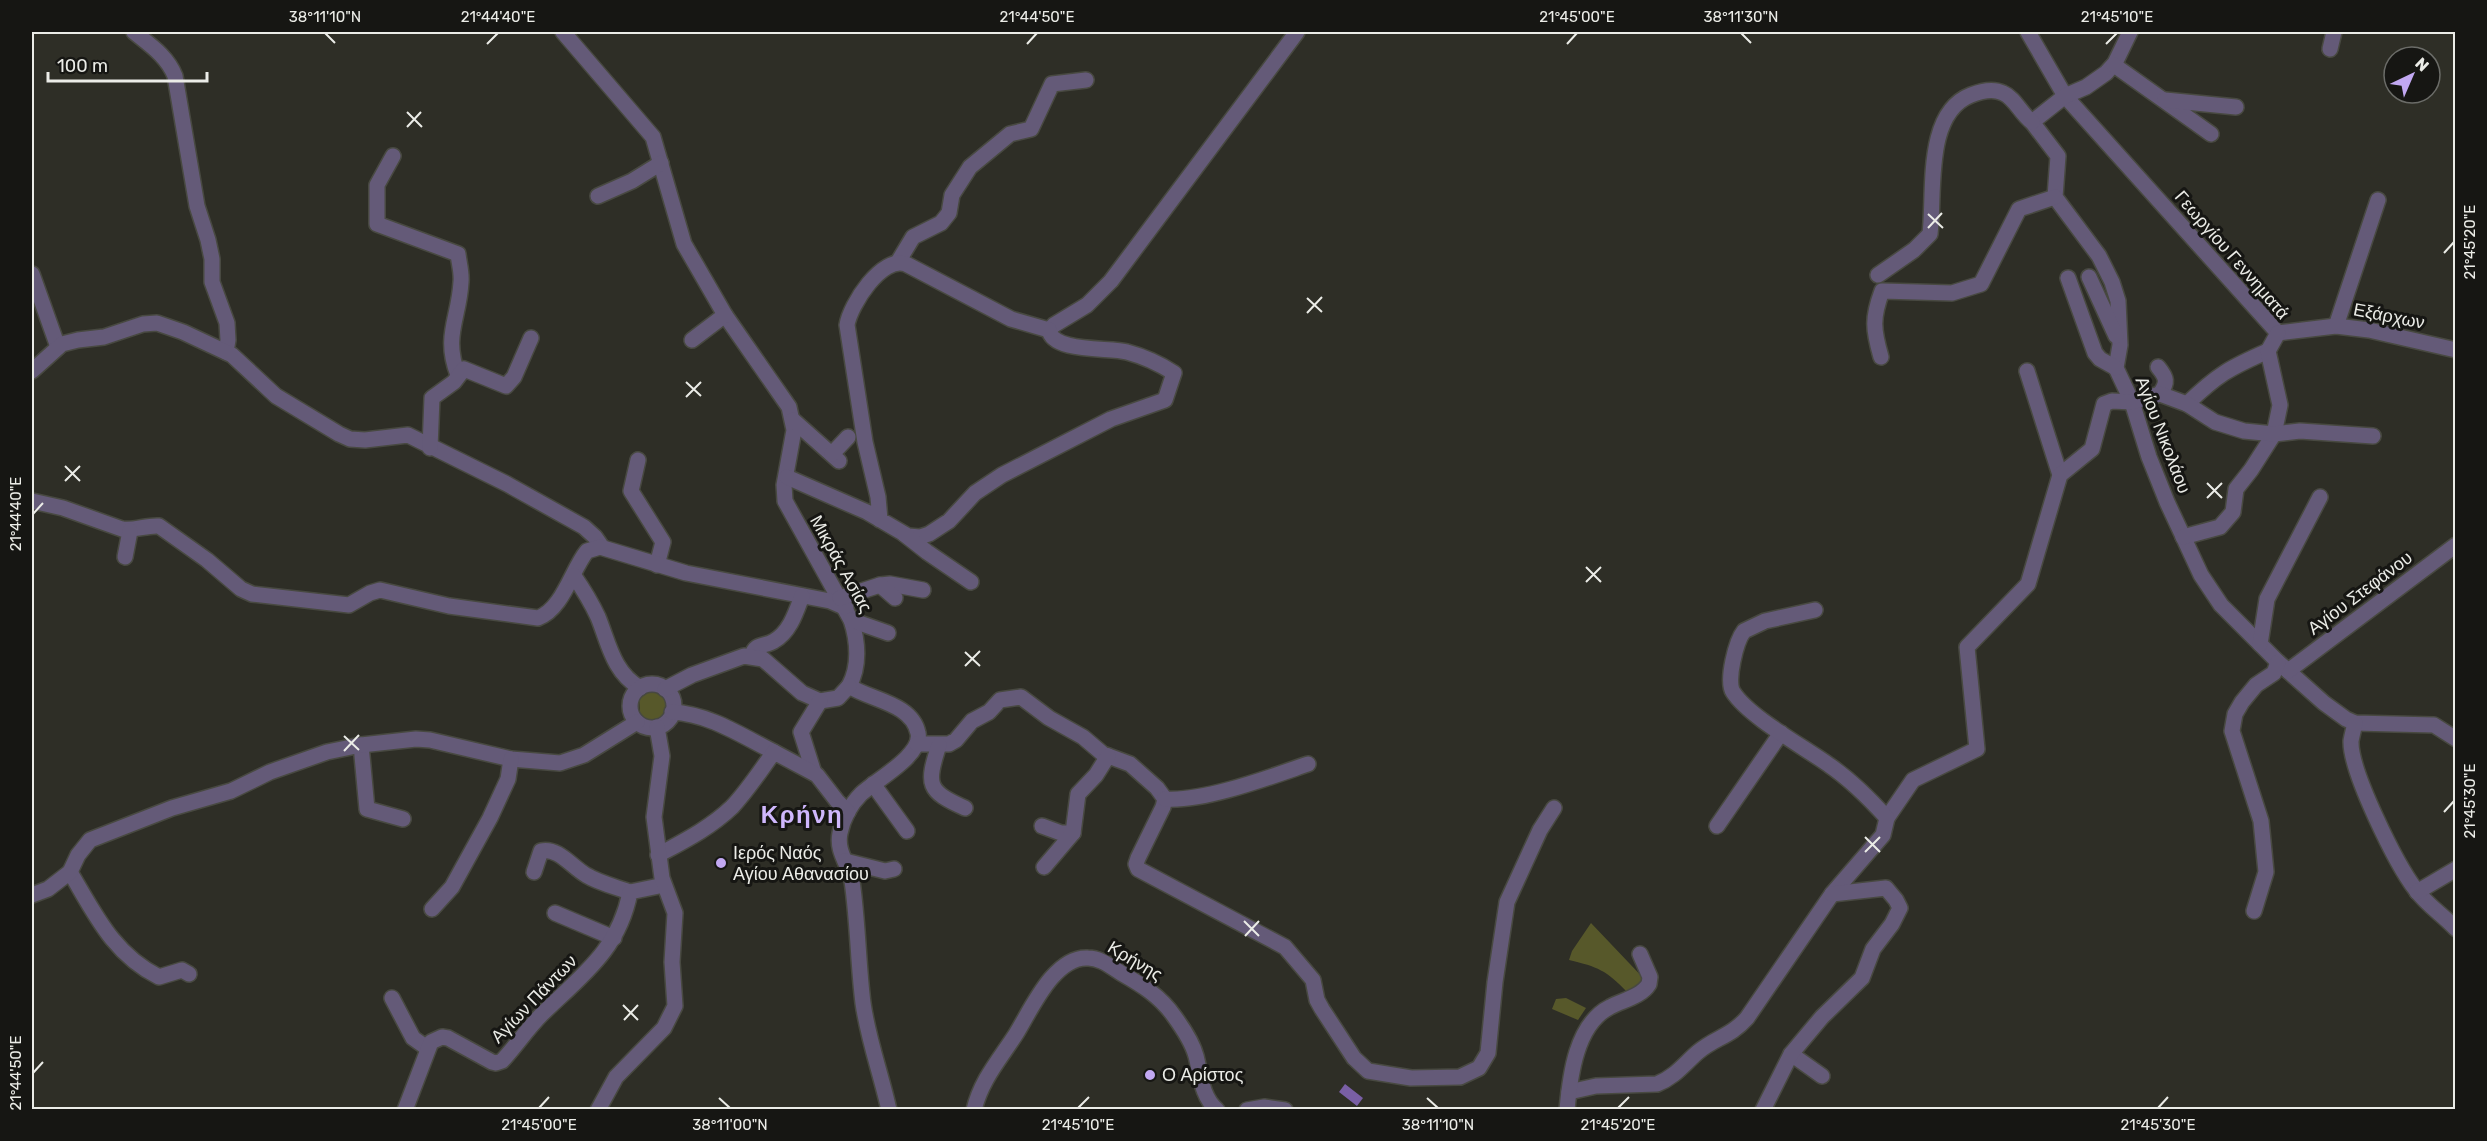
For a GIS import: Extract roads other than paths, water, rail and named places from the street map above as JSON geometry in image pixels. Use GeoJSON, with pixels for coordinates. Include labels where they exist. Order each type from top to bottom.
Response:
{"type":"FeatureCollection","features":[{"type":"Feature","properties":{"kind":"street"},"geometry":{"type":"LineString","coordinates":[[134,32],[156,49],[170,64],[175,76],[196,206],[212,259],[212,282],[226,318],[228,340],[226,352]]}},
{"type":"Feature","properties":{"kind":"street"},"geometry":{"type":"LineString","coordinates":[[563,32],[653,137],[684,244],[725,315],[783,398],[794,420],[835,457],[848,437]]}},
{"type":"Feature","properties":{"kind":"street"},"geometry":{"type":"LineString","coordinates":[[1049,330],[1090,302],[1111,280],[1297,32]]}},
{"type":"Feature","properties":{"kind":"street","name":"Γεωργίου Γεννηματά"},"geometry":{"type":"LineString","coordinates":[[2028,32],[2065,96],[2278,333],[2268,351]]}},
{"type":"Feature","properties":{"kind":"street"},"geometry":{"type":"LineString","coordinates":[[2032,122],[2065,96],[2086,87],[2114,66],[2130,32]]}},
{"type":"Feature","properties":{"kind":"street"},"geometry":{"type":"LineString","coordinates":[[2330,48],[2334,32]]}},
{"type":"Feature","properties":{"kind":"street"},"geometry":{"type":"LineString","coordinates":[[2114,66],[2211,134]]}},
{"type":"Feature","properties":{"kind":"street"},"geometry":{"type":"LineString","coordinates":[[880,520],[878,497],[865,442],[847,325],[850,309],[879,273],[898,262],[913,237],[941,223],[949,213],[951,195],[970,167],[1010,134],[1031,129],[1052,84],[1086,80]]}},
{"type":"Feature","properties":{"kind":"street"},"geometry":{"type":"LineString","coordinates":[[1878,275],[1914,250],[1930,234],[1934,164],[1939,133],[1954,105],[1977,92],[1998,91],[2011,97],[2023,115],[2032,122],[2058,156],[2055,197],[2019,209],[1981,284],[1952,293],[1882,291],[1874,313],[1874,332],[1881,357]]}},
{"type":"Feature","properties":{"kind":"street"},"geometry":{"type":"LineString","coordinates":[[2162,99],[2236,107]]}},
{"type":"Feature","properties":{"kind":"street"},"geometry":{"type":"LineString","coordinates":[[393,156],[377,185],[377,224],[458,254],[462,281],[450,339],[453,363],[458,375]]}},
{"type":"Feature","properties":{"kind":"street"},"geometry":{"type":"LineString","coordinates":[[598,196],[632,181],[661,163]]}},
{"type":"Feature","properties":{"kind":"street","name":"Αγίου Νικολάου"},"geometry":{"type":"LineString","coordinates":[[2055,197],[2099,256],[2112,282],[2118,301],[2120,345],[2116,368],[2132,402],[2159,484],[2201,575],[2216,597],[2259,644],[2341,716],[2355,723]]}},
{"type":"Feature","properties":{"kind":"street"},"geometry":{"type":"LineString","coordinates":[[2336,326],[2378,200]]}},
{"type":"Feature","properties":{"kind":"street"},"geometry":{"type":"LineString","coordinates":[[787,477],[843,500],[902,532],[916,537],[929,534],[949,521],[975,493],[1002,475],[1105,422],[1166,399],[1174,375],[1172,371],[1124,351],[1068,345],[1054,339],[1049,330],[1011,319],[911,266],[898,262]]}},
{"type":"Feature","properties":{"kind":"street"},"geometry":{"type":"LineString","coordinates":[[32,274],[58,347]]}},
{"type":"Feature","properties":{"kind":"street"},"geometry":{"type":"LineString","coordinates":[[2088,277],[2120,345]]}},
{"type":"Feature","properties":{"kind":"street"},"geometry":{"type":"LineString","coordinates":[[2067,278],[2095,353],[2100,359],[2116,368]]}},
{"type":"Feature","properties":{"kind":"street"},"geometry":{"type":"LineString","coordinates":[[692,340],[725,315]]}},
{"type":"Feature","properties":{"kind":"street"},"geometry":{"type":"LineString","coordinates":[[32,371],[58,347],[74,341],[104,337],[152,323],[173,328],[237,359],[276,396],[339,434],[350,439],[365,440],[404,435],[507,484],[584,527],[602,547]]}},
{"type":"Feature","properties":{"kind":"street","name":"Εξάρχων"},"geometry":{"type":"LineString","coordinates":[[2278,333],[2336,326],[2369,330],[2456,350]]}},
{"type":"Feature","properties":{"kind":"street"},"geometry":{"type":"LineString","coordinates":[[430,448],[432,398],[454,382],[464,369],[506,386],[514,377],[531,338]]}},
{"type":"Feature","properties":{"kind":"street"},"geometry":{"type":"LineString","coordinates":[[2183,537],[2220,527],[2233,512],[2236,489],[2252,470],[2274,434],[2280,405],[2268,351],[2229,367],[2187,404]]}},
{"type":"Feature","properties":{"kind":"street"},"geometry":{"type":"LineString","coordinates":[[2158,367],[2166,377],[2166,384],[2160,394]]}},
{"type":"Feature","properties":{"kind":"street"},"geometry":{"type":"LineString","coordinates":[[1569,1092],[1596,1086],[1658,1084],[1666,1081],[1703,1048],[1737,1029],[1747,1018],[1832,894],[1883,835],[1887,818],[1912,780],[1977,749],[1967,646],[2028,584],[2060,475],[2027,371]]}},
{"type":"Feature","properties":{"kind":"street"},"geometry":{"type":"LineString","coordinates":[[2060,475],[2092,449],[2104,404],[2112,401],[2132,402],[2160,394],[2187,404],[2216,422],[2244,431],[2274,434],[2300,431],[2373,436]]}},
{"type":"Feature","properties":{"kind":"street","name":"Μικράς Ασίας"},"geometry":{"type":"LineString","coordinates":[[794,420],[794,435],[784,489],[785,501],[846,609],[855,635],[854,675],[849,686]]}},
{"type":"Feature","properties":{"kind":"street"},"geometry":{"type":"LineString","coordinates":[[638,459],[631,491],[663,542],[657,565]]}},
{"type":"Feature","properties":{"kind":"street"},"geometry":{"type":"LineString","coordinates":[[2259,644],[2267,599],[2320,497]]}},
{"type":"Feature","properties":{"kind":"street"},"geometry":{"type":"LineString","coordinates":[[32,501],[63,508],[130,531],[159,526],[207,560],[241,590],[252,594],[336,605],[354,604],[370,593],[380,590],[449,606],[538,618],[550,608],[574,576],[587,550],[602,547],[657,565],[830,601],[888,633]]}},
{"type":"Feature","properties":{"kind":"street"},"geometry":{"type":"LineString","coordinates":[[125,558],[130,531]]}},
{"type":"Feature","properties":{"kind":"street"},"geometry":{"type":"LineString","coordinates":[[902,532],[971,582]]}},
{"type":"Feature","properties":{"kind":"street","name":"Αγίου Στεφάνου"},"geometry":{"type":"LineString","coordinates":[[2254,911],[2266,872],[2261,821],[2232,731],[2235,714],[2256,686],[2456,545]]}},
{"type":"Feature","properties":{"kind":"street"},"geometry":{"type":"LineString","coordinates":[[574,576],[593,606],[619,670],[627,681],[640,688]]}},
{"type":"Feature","properties":{"kind":"street"},"geometry":{"type":"LineString","coordinates":[[846,609],[880,585],[923,590]]}},
{"type":"Feature","properties":{"kind":"street"},"geometry":{"type":"LineString","coordinates":[[880,585],[895,598]]}},
{"type":"Feature","properties":{"kind":"street"},"geometry":{"type":"LineString","coordinates":[[752,656],[758,646],[774,642],[789,627],[802,596]]}},
{"type":"Feature","properties":{"kind":"street"},"geometry":{"type":"LineString","coordinates":[[1815,610],[1774,618],[1751,626],[1742,633],[1736,649],[1730,681],[1732,690],[1744,703],[1781,733],[1844,776],[1887,818]]}},
{"type":"Feature","properties":{"kind":"street"},"geometry":{"type":"LineString","coordinates":[[665,689],[692,675],[744,656],[752,656],[763,659],[802,693],[820,701],[838,698],[849,686],[895,707],[908,716],[917,730],[917,744],[907,757],[858,797],[848,812],[839,840],[854,892],[864,1007],[889,1110]]}},
{"type":"Feature","properties":{"kind":"street"},"geometry":{"type":"LineString","coordinates":[[652,685],[665,689],[673,701],[668,721],[657,727],[646,727],[637,722],[630,705],[633,695],[640,688],[652,685]]}},
{"type":"Feature","properties":{"kind":"street"},"geometry":{"type":"LineString","coordinates":[[917,744],[949,744],[956,740],[972,721],[989,712],[1000,700],[1018,696],[1026,699],[1049,718],[1083,737],[1108,756],[1130,764],[1157,788],[1165,799]]}},
{"type":"Feature","properties":{"kind":"street"},"geometry":{"type":"LineString","coordinates":[[820,701],[801,732],[814,773],[848,812]]}},
{"type":"Feature","properties":{"kind":"street"},"geometry":{"type":"LineString","coordinates":[[672,712],[706,718],[814,773]]}},
{"type":"Feature","properties":{"kind":"street"},"geometry":{"type":"LineString","coordinates":[[32,895],[48,889],[70,872],[83,846],[90,840],[172,808],[231,791],[270,772],[327,752],[361,745],[422,739],[511,759],[548,764],[567,762],[600,747],[637,722]]}},
{"type":"Feature","properties":{"kind":"street"},"geometry":{"type":"LineString","coordinates":[[2456,738],[2434,725],[2355,723],[2351,742],[2355,762],[2382,831],[2398,863],[2417,892],[2456,929]]}},
{"type":"Feature","properties":{"kind":"street"},"geometry":{"type":"LineString","coordinates":[[598,1110],[614,1081],[657,1037],[669,1022],[675,1009],[676,991],[672,951],[676,918],[673,904],[664,885],[654,817],[662,756],[657,727]]}},
{"type":"Feature","properties":{"kind":"street"},"geometry":{"type":"LineString","coordinates":[[1718,826],[1781,733]]}},
{"type":"Feature","properties":{"kind":"street"},"geometry":{"type":"LineString","coordinates":[[361,745],[366,809],[403,819]]}},
{"type":"Feature","properties":{"kind":"street"},"geometry":{"type":"LineString","coordinates":[[939,745],[931,770],[932,783],[940,796],[966,808]]}},
{"type":"Feature","properties":{"kind":"street"},"geometry":{"type":"LineString","coordinates":[[658,855],[690,838],[730,808],[751,786],[774,752]]}},
{"type":"Feature","properties":{"kind":"street"},"geometry":{"type":"LineString","coordinates":[[1044,867],[1073,832],[1080,792],[1096,776],[1108,756]]}},
{"type":"Feature","properties":{"kind":"street"},"geometry":{"type":"LineString","coordinates":[[432,909],[452,887],[494,810],[507,779],[511,759]]}},
{"type":"Feature","properties":{"kind":"street"},"geometry":{"type":"LineString","coordinates":[[1165,799],[1187,799],[1252,783],[1308,764]]}},
{"type":"Feature","properties":{"kind":"street"},"geometry":{"type":"LineString","coordinates":[[873,784],[907,831]]}},
{"type":"Feature","properties":{"kind":"street"},"geometry":{"type":"LineString","coordinates":[[1165,799],[1138,858],[1136,864],[1138,870],[1285,947],[1313,980],[1319,1004],[1358,1063],[1372,1073],[1411,1078],[1460,1077],[1474,1072],[1484,1063],[1488,1053],[1495,982],[1507,902],[1540,830],[1554,808]]}},
{"type":"Feature","properties":{"kind":"street"},"geometry":{"type":"LineString","coordinates":[[1042,826],[1061,833],[1073,832]]}},
{"type":"Feature","properties":{"kind":"street"},"geometry":{"type":"LineString","coordinates":[[534,872],[537,857],[541,851],[546,850],[559,855],[587,876],[630,892],[664,885]]}},
{"type":"Feature","properties":{"kind":"street"},"geometry":{"type":"LineString","coordinates":[[845,861],[885,871],[894,869]]}},
{"type":"Feature","properties":{"kind":"street"},"geometry":{"type":"LineString","coordinates":[[2417,892],[2456,869]]}},
{"type":"Feature","properties":{"kind":"street"},"geometry":{"type":"LineString","coordinates":[[70,872],[105,930],[124,954],[159,977],[182,970],[189,974]]}},
{"type":"Feature","properties":{"kind":"street"},"geometry":{"type":"LineString","coordinates":[[1763,1110],[1791,1054],[1822,1017],[1858,983],[1869,965],[1873,949],[1892,924],[1900,908],[1886,888],[1832,894]]}},
{"type":"Feature","properties":{"kind":"street","name":"Αγίων Πάντων"},"geometry":{"type":"LineString","coordinates":[[427,1048],[436,1039],[448,1038],[492,1062],[499,1063],[540,1016],[586,975],[614,938],[630,892]]}},
{"type":"Feature","properties":{"kind":"street"},"geometry":{"type":"LineString","coordinates":[[555,913],[614,938]]}},
{"type":"Feature","properties":{"kind":"street"},"geometry":{"type":"LineString","coordinates":[[1567,1110],[1571,1068],[1576,1052],[1594,1020],[1609,1007],[1638,994],[1648,986],[1650,977],[1640,954]]}},
{"type":"Feature","properties":{"kind":"street","name":"Κρήνης"},"geometry":{"type":"LineString","coordinates":[[974,1110],[989,1073],[1040,993],[1065,966],[1076,960],[1088,958],[1103,962],[1143,986],[1168,1008],[1186,1033],[1196,1055],[1208,1100],[1217,1110]]}},
{"type":"Feature","properties":{"kind":"street"},"geometry":{"type":"LineString","coordinates":[[392,998],[413,1038],[427,1048],[417,1083],[405,1110]]}},
{"type":"Feature","properties":{"kind":"street"},"geometry":{"type":"LineString","coordinates":[[1791,1054],[1822,1076]]}},
{"type":"Feature","properties":{"kind":"street"},"geometry":{"type":"LineString","coordinates":[[1247,1110],[1264,1107],[1284,1110]]}},
{"type":"Feature","properties":{"kind":"place","name":"Ιερός Ναός Αγίου Αθανασίου"},"geometry":{"type":"Point","coordinates":[721,863]}},
{"type":"Feature","properties":{"kind":"place","name":"Ο Αρίστος"},"geometry":{"type":"Point","coordinates":[1150,1075]}},
{"type":"Feature","properties":{"kind":"district","name":"Κρήνη"},"geometry":{"type":"Point","coordinates":[802,815]}}]}
